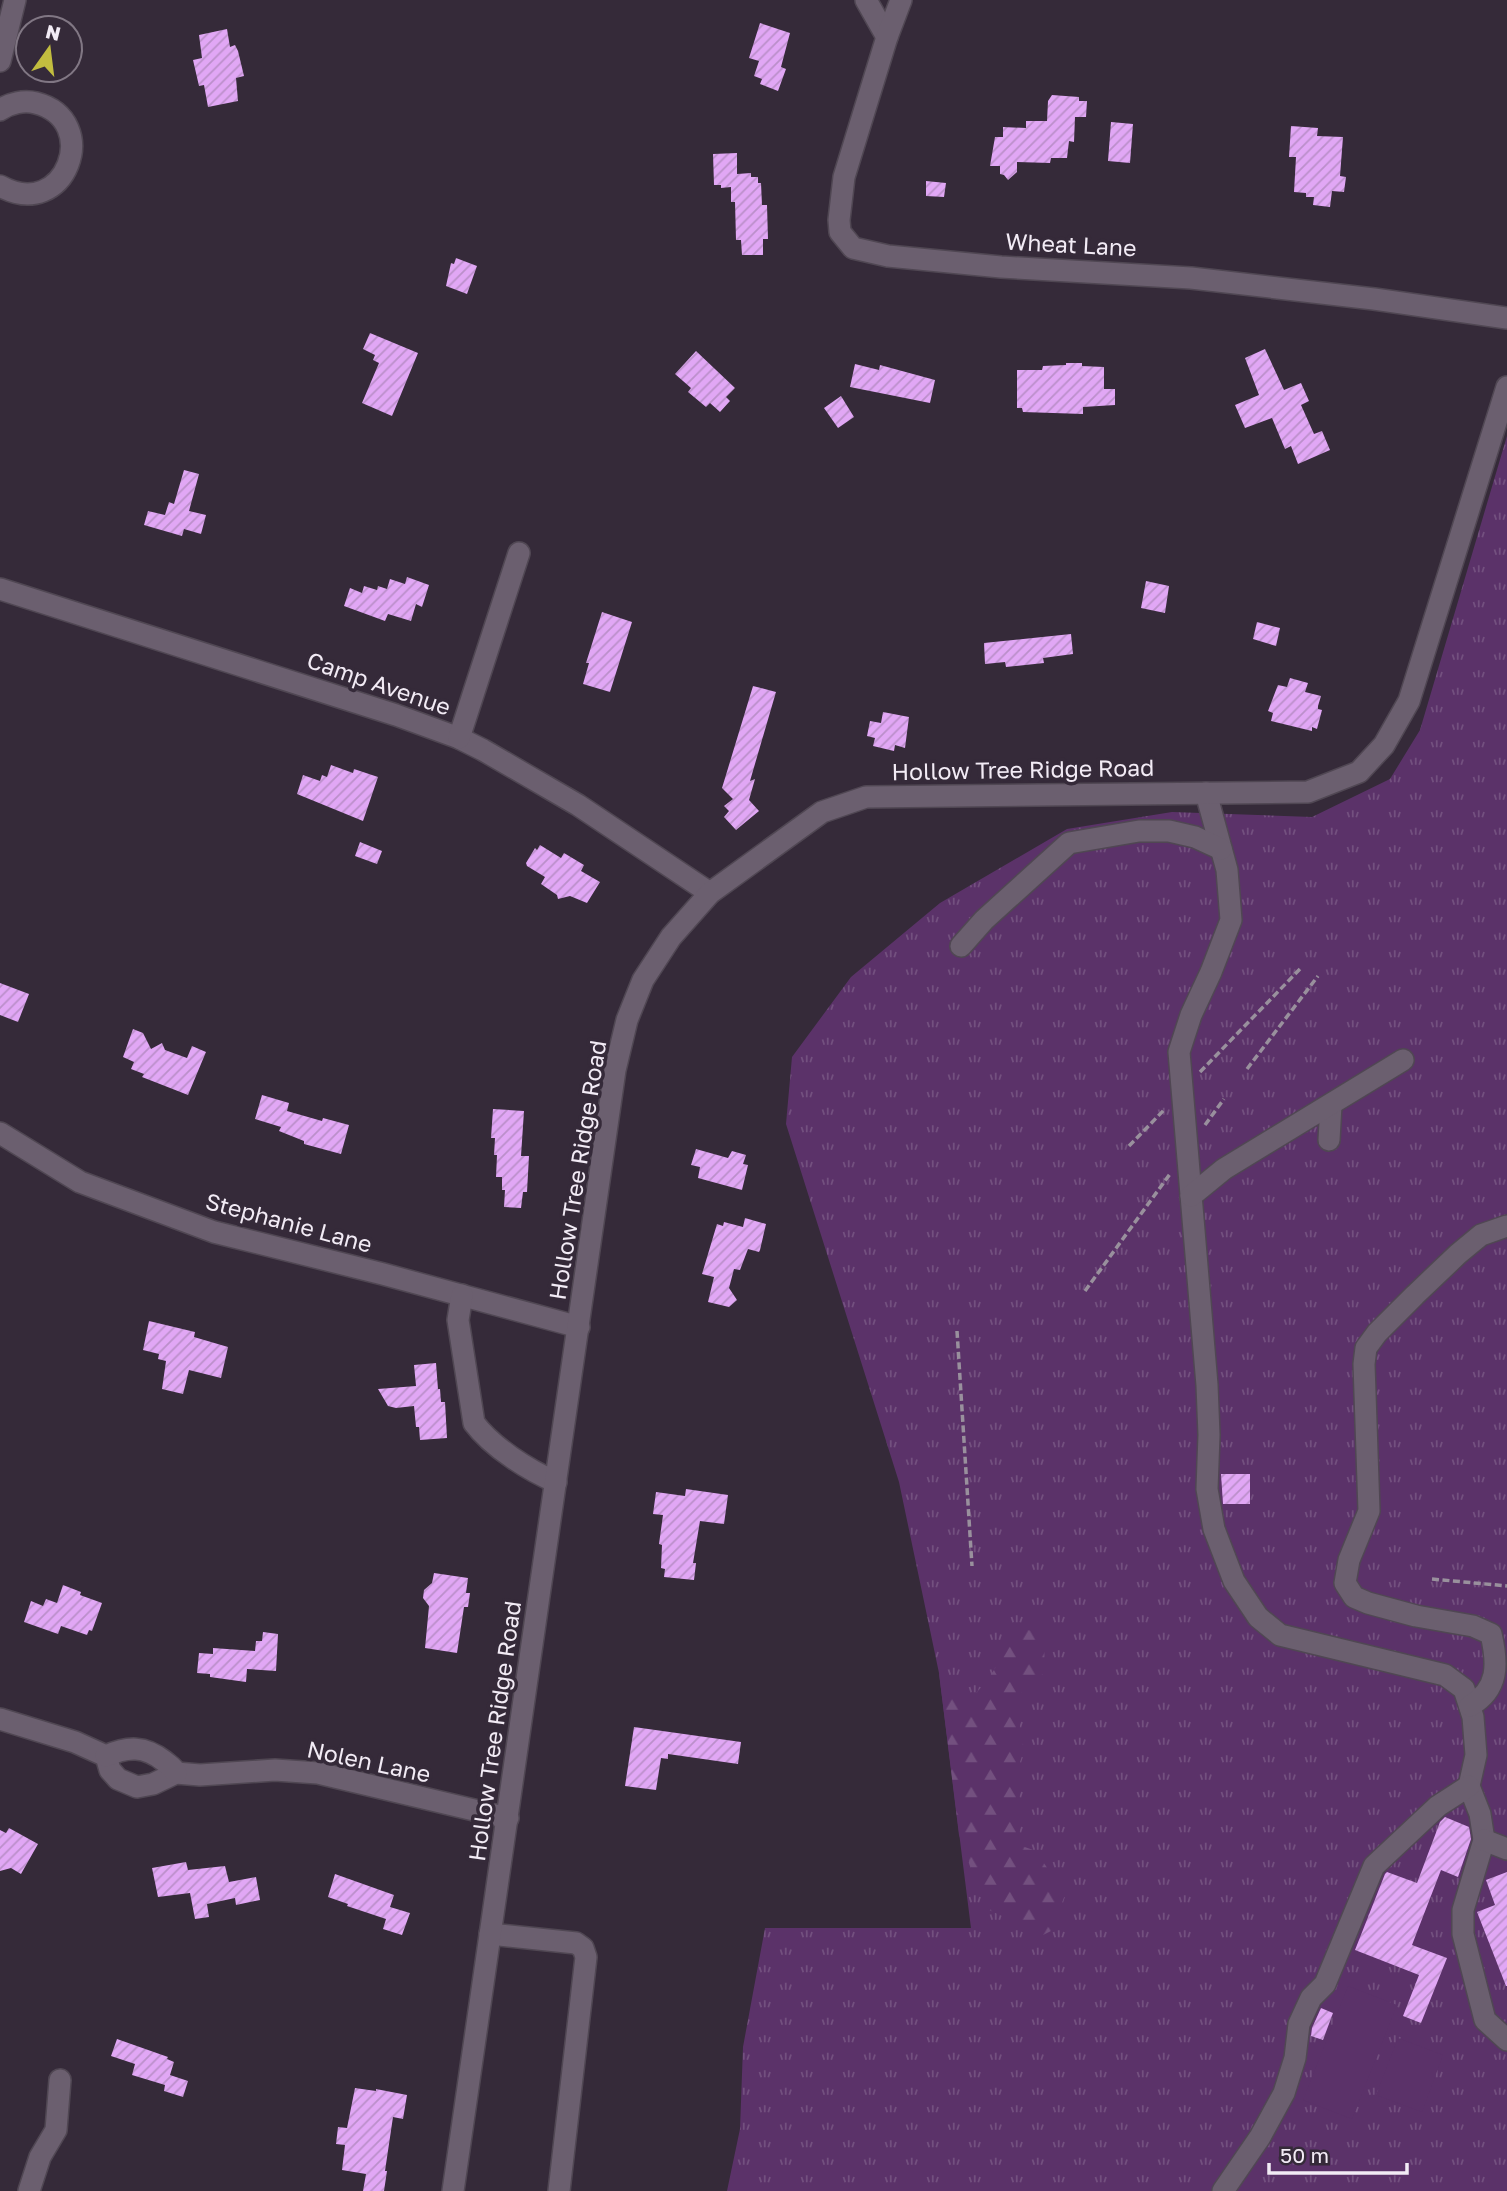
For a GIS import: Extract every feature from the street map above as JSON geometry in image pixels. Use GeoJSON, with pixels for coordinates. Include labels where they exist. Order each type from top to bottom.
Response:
{"type":"FeatureCollection","features":[{"type":"Feature","properties":{"kind":"street"},"geometry":{"type":"LineString","coordinates":[[0,61],[15,0]]}},
{"type":"Feature","properties":{"kind":"street"},"geometry":{"type":"LineString","coordinates":[[866,0],[887,37]]}},
{"type":"Feature","properties":{"kind":"street","name":"Wheat Lane"},"geometry":{"type":"LineString","coordinates":[[901,0],[887,37],[841,190],[840,232],[853,248],[888,256],[926,260],[1230,282],[1507,318]]}},
{"type":"Feature","properties":{"kind":"street"},"geometry":{"type":"LineString","coordinates":[[0,186],[10,192],[24,194],[38,193],[51,187],[62,178],[69,166],[72,152],[72,138],[66,125],[46,106],[32,102],[1,102]]}},
{"type":"Feature","properties":{"kind":"street","name":"Hollow Tree Ridge Road"},"geometry":{"type":"LineString","coordinates":[[453,2191],[615,1070],[627,1020],[643,980],[671,937],[710,893],[822,813],[866,797],[1308,792],[1359,772],[1384,745],[1409,701],[1507,387]]}},
{"type":"Feature","properties":{"kind":"street"},"geometry":{"type":"LineString","coordinates":[[459,738],[519,553]]}},
{"type":"Feature","properties":{"kind":"street","name":"Camp Avenue"},"geometry":{"type":"LineString","coordinates":[[0,589],[396,715],[459,738],[579,805],[710,893]]}},
{"type":"Feature","properties":{"kind":"street"},"geometry":{"type":"LineString","coordinates":[[1206,793],[1227,870],[1231,920],[1191,1015],[1179,1052],[1208,1397],[1207,1489],[1214,1529],[1234,1581],[1258,1617],[1280,1635],[1446,1675],[1464,1689],[1474,1717],[1476,1755],[1469,1786],[1480,1814],[1484,1840],[1463,1910],[1463,1934],[1485,2020],[1507,2040]]}},
{"type":"Feature","properties":{"kind":"street"},"geometry":{"type":"LineString","coordinates":[[961,946],[984,920],[1069,843],[1139,831],[1169,831],[1195,837],[1221,849]]}},
{"type":"Feature","properties":{"kind":"street"},"geometry":{"type":"LineString","coordinates":[[1191,1196],[1224,1169],[1403,1060]]}},
{"type":"Feature","properties":{"kind":"street"},"geometry":{"type":"LineString","coordinates":[[1329,1140],[1331,1105]]}},
{"type":"Feature","properties":{"kind":"street","name":"Stephanie Lane"},"geometry":{"type":"LineString","coordinates":[[0,1133],[80,1182],[214,1232],[579,1327]]}},
{"type":"Feature","properties":{"kind":"street"},"geometry":{"type":"LineString","coordinates":[[1470,1706],[1489,1691],[1496,1669],[1499,1630],[1416,1616],[1368,1603],[1354,1597],[1345,1583],[1349,1560],[1368,1511],[1364,1364],[1366,1348],[1392,1317],[1458,1254],[1481,1235],[1507,1226]]}},
{"type":"Feature","properties":{"kind":"street"},"geometry":{"type":"LineString","coordinates":[[461,1295],[458,1320],[474,1423],[481,1432],[532,1471],[556,1482]]}},
{"type":"Feature","properties":{"kind":"street","name":"Nolen Lane"},"geometry":{"type":"LineString","coordinates":[[0,1719],[75,1742],[106,1756],[110,1770],[127,1784],[146,1787],[176,1773],[200,1775],[275,1770],[318,1773],[508,1818]]}},
{"type":"Feature","properties":{"kind":"street"},"geometry":{"type":"LineString","coordinates":[[106,1756],[126,1749],[146,1750],[173,1767],[176,1773]]}},
{"type":"Feature","properties":{"kind":"street"},"geometry":{"type":"LineString","coordinates":[[1223,2191],[1260,2137],[1284,2093],[1295,2058],[1299,2024],[1311,1998],[1325,1984],[1374,1866],[1438,1806],[1469,1786]]}},
{"type":"Feature","properties":{"kind":"street"},"geometry":{"type":"LineString","coordinates":[[1484,1840],[1507,1849]]}},
{"type":"Feature","properties":{"kind":"street"},"geometry":{"type":"LineString","coordinates":[[490,1934],[576,1943],[583,1948],[586,1956],[559,2191]]}},
{"type":"Feature","properties":{"kind":"street"},"geometry":{"type":"LineString","coordinates":[[29,2191],[40,2157],[56,2130],[60,2080]]}},
{"type":"Feature","properties":{"kind":"path"},"geometry":{"type":"LineString","coordinates":[[1129,1146],[1300,969]]}},
{"type":"Feature","properties":{"kind":"path"},"geometry":{"type":"LineString","coordinates":[[1248,1069],[1318,976]]}},
{"type":"Feature","properties":{"kind":"path"},"geometry":{"type":"LineString","coordinates":[[1084,1291],[1224,1099]]}},
{"type":"Feature","properties":{"kind":"path"},"geometry":{"type":"LineString","coordinates":[[957,1331],[972,1566]]}},
{"type":"Feature","properties":{"kind":"path"},"geometry":{"type":"LineString","coordinates":[[1432,1579],[1507,1586]]}},
{"type":"Feature","properties":{"kind":"green space"},"geometry":{"type":"Polygon","coordinates":[[[1507,436],[1507,2191],[727,2191],[740,2129],[743,2047],[765,1928],[971,1928],[939,1673],[899,1482],[786,1124],[792,1057],[851,977],[940,903],[1067,829],[1172,812],[1312,817],[1390,779],[1420,730],[1507,436]]]}},
{"type":"Feature","properties":{"kind":"green space"},"geometry":{"type":"Polygon","coordinates":[[[1016,1628],[1045,1633],[1044,1673],[1015,1698],[1024,1750],[1017,1771],[1021,1810],[1019,1845],[1036,1851],[1065,1895],[1051,1931],[1043,1935],[987,1909],[959,1835],[939,1673],[965,1702],[989,1678],[1016,1628]]]}},
{"type":"Feature","properties":{"kind":"green space"},"geometry":{"type":"Polygon","coordinates":[[[1348,1986],[1397,2005],[1352,2119],[1303,2100],[1348,1986]]]}},
{"type":"Feature","properties":{"kind":"green space"},"geometry":{"type":"Polygon","coordinates":[[[1398,2038],[1443,2055],[1422,2112],[1376,2095],[1398,2038]]]}},
{"type":"Feature","properties":{"kind":"building"},"geometry":{"type":"Polygon","coordinates":[[[760,23],[790,33],[781,67],[786,69],[778,91],[760,84],[762,79],[754,76],[759,61],[749,58],[760,23]]]}},
{"type":"Feature","properties":{"kind":"building"},"geometry":{"type":"Polygon","coordinates":[[[227,29],[230,47],[235,45],[238,51],[244,76],[236,78],[238,101],[208,107],[204,85],[199,86],[193,60],[202,58],[199,35],[227,29]]]}},
{"type":"Feature","properties":{"kind":"building"},"geometry":{"type":"Polygon","coordinates":[[[1052,95],[1079,97],[1079,101],[1087,101],[1086,117],[1075,117],[1074,142],[1069,141],[1067,158],[1051,158],[1050,163],[1017,162],[1017,172],[1008,180],[1000,174],[1000,166],[990,166],[995,137],[1003,137],[1003,127],[1026,128],[1026,121],[1047,121],[1048,101],[1052,95]]]}},
{"type":"Feature","properties":{"kind":"building"},"geometry":{"type":"Polygon","coordinates":[[[1111,122],[1133,124],[1130,163],[1108,161],[1111,122]]]}},
{"type":"Feature","properties":{"kind":"building"},"geometry":{"type":"Polygon","coordinates":[[[1291,126],[1318,128],[1317,136],[1343,137],[1340,176],[1346,177],[1344,192],[1332,191],[1330,207],[1313,205],[1314,197],[1294,192],[1296,157],[1289,157],[1291,126]]]}},
{"type":"Feature","properties":{"kind":"building"},"geometry":{"type":"Polygon","coordinates":[[[737,153],[737,174],[751,173],[751,177],[758,177],[758,183],[761,183],[762,205],[767,205],[768,239],[763,239],[763,255],[742,255],[741,240],[736,240],[735,202],[731,202],[731,187],[721,188],[721,185],[714,185],[713,154],[737,153]]]}},
{"type":"Feature","properties":{"kind":"building"},"geometry":{"type":"Polygon","coordinates":[[[926,181],[946,183],[944,197],[926,196],[926,181]]]}},
{"type":"Feature","properties":{"kind":"building"},"geometry":{"type":"Polygon","coordinates":[[[456,258],[477,266],[467,294],[446,286],[451,263],[454,264],[456,258]]]}},
{"type":"Feature","properties":{"kind":"building"},"geometry":{"type":"Polygon","coordinates":[[[370,333],[418,353],[392,416],[362,403],[379,363],[373,360],[375,355],[363,349],[370,333]]]}},
{"type":"Feature","properties":{"kind":"building"},"geometry":{"type":"Polygon","coordinates":[[[1265,349],[1284,390],[1301,383],[1309,401],[1301,405],[1314,434],[1322,431],[1330,450],[1298,464],[1291,446],[1285,449],[1272,418],[1245,428],[1235,405],[1259,395],[1245,358],[1265,349]]]}},
{"type":"Feature","properties":{"kind":"building"},"geometry":{"type":"Polygon","coordinates":[[[696,351],[735,388],[726,397],[730,401],[720,412],[710,403],[706,407],[688,392],[691,388],[675,374],[696,351]]]}},
{"type":"Feature","properties":{"kind":"building"},"geometry":{"type":"Polygon","coordinates":[[[1066,363],[1104,367],[1104,389],[1115,389],[1115,405],[1083,407],[1083,414],[1023,412],[1022,408],[1017,408],[1017,370],[1042,370],[1043,366],[1066,363]]]}},
{"type":"Feature","properties":{"kind":"building"},"geometry":{"type":"Polygon","coordinates":[[[855,364],[879,370],[880,365],[935,380],[930,403],[850,387],[855,364]]]}},
{"type":"Feature","properties":{"kind":"building"},"geometry":{"type":"Polygon","coordinates":[[[841,396],[854,417],[838,428],[824,408],[841,396]]]}},
{"type":"Feature","properties":{"kind":"building"},"geometry":{"type":"Polygon","coordinates":[[[184,470],[199,474],[189,511],[206,515],[201,534],[184,529],[182,536],[144,525],[148,511],[165,515],[169,502],[174,504],[184,470]]]}},
{"type":"Feature","properties":{"kind":"building"},"geometry":{"type":"Polygon","coordinates":[[[407,577],[429,585],[422,607],[416,604],[411,621],[388,614],[385,621],[344,606],[350,588],[362,593],[364,586],[377,590],[378,586],[387,589],[390,579],[405,584],[407,577]]]}},
{"type":"Feature","properties":{"kind":"building"},"geometry":{"type":"Polygon","coordinates":[[[1146,581],[1169,586],[1165,613],[1141,608],[1146,581]]]}},
{"type":"Feature","properties":{"kind":"building"},"geometry":{"type":"Polygon","coordinates":[[[602,612],[632,622],[610,692],[583,684],[589,663],[586,663],[602,612]]]}},
{"type":"Feature","properties":{"kind":"building"},"geometry":{"type":"Polygon","coordinates":[[[1257,622],[1280,628],[1276,646],[1253,639],[1257,622]]]}},
{"type":"Feature","properties":{"kind":"building"},"geometry":{"type":"Polygon","coordinates":[[[1071,634],[1073,654],[1043,658],[1044,663],[1006,667],[1005,662],[985,664],[984,643],[1071,634]]]}},
{"type":"Feature","properties":{"kind":"building"},"geometry":{"type":"Polygon","coordinates":[[[1290,678],[1308,683],[1305,692],[1321,696],[1318,709],[1322,710],[1317,729],[1312,727],[1312,731],[1271,721],[1273,713],[1268,711],[1278,685],[1287,687],[1290,678]]]}},
{"type":"Feature","properties":{"kind":"building"},"geometry":{"type":"Polygon","coordinates":[[[753,686],[776,692],[750,781],[755,779],[749,800],[759,811],[736,830],[724,817],[729,811],[724,806],[733,799],[722,788],[753,686]]]}},
{"type":"Feature","properties":{"kind":"building"},"geometry":{"type":"Polygon","coordinates":[[[883,712],[909,717],[905,748],[895,745],[894,751],[873,746],[875,738],[867,736],[870,721],[881,723],[883,712]]]}},
{"type":"Feature","properties":{"kind":"building"},"geometry":{"type":"Polygon","coordinates":[[[331,765],[353,773],[354,769],[378,777],[363,821],[297,794],[303,775],[320,781],[322,775],[327,777],[331,765]]]}},
{"type":"Feature","properties":{"kind":"building"},"geometry":{"type":"Polygon","coordinates":[[[360,842],[382,851],[377,864],[355,856],[360,842]]]}},
{"type":"Feature","properties":{"kind":"building"},"geometry":{"type":"Polygon","coordinates":[[[540,845],[561,858],[564,853],[584,865],[581,871],[600,882],[587,903],[570,896],[558,899],[557,895],[541,884],[545,877],[526,863],[535,848],[537,850],[540,845]]]}},
{"type":"Feature","properties":{"kind":"building"},"geometry":{"type":"Polygon","coordinates":[[[0,983],[29,994],[18,1022],[0,1015],[0,983]]]}},
{"type":"Feature","properties":{"kind":"building"},"geometry":{"type":"Polygon","coordinates":[[[133,1029],[143,1033],[151,1049],[162,1043],[165,1050],[187,1058],[192,1046],[206,1052],[188,1095],[142,1077],[144,1074],[131,1069],[134,1062],[123,1057],[133,1029]]]}},
{"type":"Feature","properties":{"kind":"building"},"geometry":{"type":"Polygon","coordinates":[[[262,1095],[289,1103],[287,1111],[349,1125],[341,1154],[304,1144],[304,1141],[279,1131],[281,1127],[255,1119],[262,1095]]]}},
{"type":"Feature","properties":{"kind":"building"},"geometry":{"type":"Polygon","coordinates":[[[493,1109],[524,1111],[521,1156],[529,1156],[527,1192],[523,1192],[521,1208],[504,1207],[505,1190],[502,1190],[502,1177],[496,1177],[495,1138],[491,1138],[493,1109]]]}},
{"type":"Feature","properties":{"kind":"building"},"geometry":{"type":"Polygon","coordinates":[[[696,1149],[728,1158],[732,1151],[746,1155],[743,1164],[748,1165],[742,1190],[698,1178],[700,1167],[691,1165],[696,1149]]]}},
{"type":"Feature","properties":{"kind":"building"},"geometry":{"type":"Polygon","coordinates":[[[745,1218],[766,1224],[760,1250],[748,1249],[740,1270],[734,1269],[729,1288],[737,1300],[729,1307],[708,1302],[714,1277],[702,1274],[717,1224],[723,1226],[724,1222],[743,1227],[745,1218]]]}},
{"type":"Feature","properties":{"kind":"building"},"geometry":{"type":"Polygon","coordinates":[[[149,1321],[195,1332],[194,1337],[228,1347],[221,1378],[189,1370],[183,1394],[162,1389],[166,1361],[158,1359],[159,1354],[143,1350],[149,1321]]]}},
{"type":"Feature","properties":{"kind":"building"},"geometry":{"type":"Polygon","coordinates":[[[436,1363],[441,1402],[445,1402],[447,1438],[420,1440],[414,1406],[388,1406],[378,1389],[416,1386],[414,1365],[436,1363]]]}},
{"type":"Feature","properties":{"kind":"building"},"geometry":{"type":"Polygon","coordinates":[[[1221,1474],[1250,1474],[1250,1504],[1223,1504],[1221,1474]]]}},
{"type":"Feature","properties":{"kind":"building"},"geometry":{"type":"Polygon","coordinates":[[[686,1489],[728,1495],[724,1524],[700,1521],[693,1563],[696,1563],[694,1580],[664,1577],[665,1569],[661,1568],[662,1545],[659,1544],[663,1515],[653,1514],[656,1492],[685,1496],[686,1489]]]}},
{"type":"Feature","properties":{"kind":"building"},"geometry":{"type":"Polygon","coordinates":[[[434,1573],[468,1578],[468,1607],[464,1607],[457,1653],[425,1648],[429,1606],[423,1598],[424,1590],[432,1583],[434,1573]]]}},
{"type":"Feature","properties":{"kind":"building"},"geometry":{"type":"Polygon","coordinates":[[[63,1585],[102,1603],[92,1631],[89,1630],[87,1635],[61,1626],[58,1634],[24,1622],[31,1601],[43,1606],[46,1599],[57,1603],[63,1585]]]}},
{"type":"Feature","properties":{"kind":"building"},"geometry":{"type":"Polygon","coordinates":[[[263,1632],[278,1634],[276,1671],[247,1669],[246,1682],[197,1673],[199,1653],[213,1654],[213,1648],[255,1651],[256,1641],[262,1641],[263,1632]]]}},
{"type":"Feature","properties":{"kind":"building"},"geometry":{"type":"Polygon","coordinates":[[[634,1727],[741,1742],[738,1764],[668,1754],[668,1759],[661,1758],[656,1790],[625,1786],[634,1727]]]}},
{"type":"Feature","properties":{"kind":"building"},"geometry":{"type":"Polygon","coordinates":[[[1445,1817],[1469,1827],[1471,1839],[1458,1877],[1441,1870],[1412,1945],[1447,1958],[1421,2023],[1403,2016],[1419,1975],[1355,1950],[1385,1874],[1387,1872],[1417,1883],[1440,1822],[1445,1817]]]}},
{"type":"Feature","properties":{"kind":"building"},"geometry":{"type":"Polygon","coordinates":[[[9,1828],[38,1844],[21,1874],[11,1868],[0,1871],[0,1830],[6,1833],[9,1828]]]}},
{"type":"Feature","properties":{"kind":"building"},"geometry":{"type":"Polygon","coordinates":[[[186,1862],[188,1870],[225,1866],[229,1882],[256,1877],[260,1900],[236,1905],[235,1898],[207,1904],[209,1917],[195,1919],[190,1893],[158,1897],[152,1868],[186,1862]]]}},
{"type":"Feature","properties":{"kind":"building"},"geometry":{"type":"Polygon","coordinates":[[[1507,1872],[1506,1986],[1477,1912],[1495,1905],[1486,1880],[1507,1872]]]}},
{"type":"Feature","properties":{"kind":"building"},"geometry":{"type":"Polygon","coordinates":[[[335,1874],[394,1895],[390,1907],[410,1913],[402,1935],[383,1929],[386,1919],[328,1897],[335,1874]]]}},
{"type":"Feature","properties":{"kind":"building"},"geometry":{"type":"Polygon","coordinates":[[[1321,2008],[1333,2013],[1323,2040],[1311,2036],[1321,2008]]]}},
{"type":"Feature","properties":{"kind":"building"},"geometry":{"type":"Polygon","coordinates":[[[117,2039],[168,2057],[167,2059],[174,2062],[170,2075],[188,2081],[183,2097],[164,2091],[165,2085],[132,2075],[135,2064],[111,2056],[117,2039]]]}},
{"type":"Feature","properties":{"kind":"building"},"geometry":{"type":"Polygon","coordinates":[[[355,2088],[407,2095],[403,2119],[393,2117],[384,2191],[363,2191],[366,2174],[342,2170],[345,2145],[336,2144],[338,2127],[347,2128],[355,2088]]]}}]}
